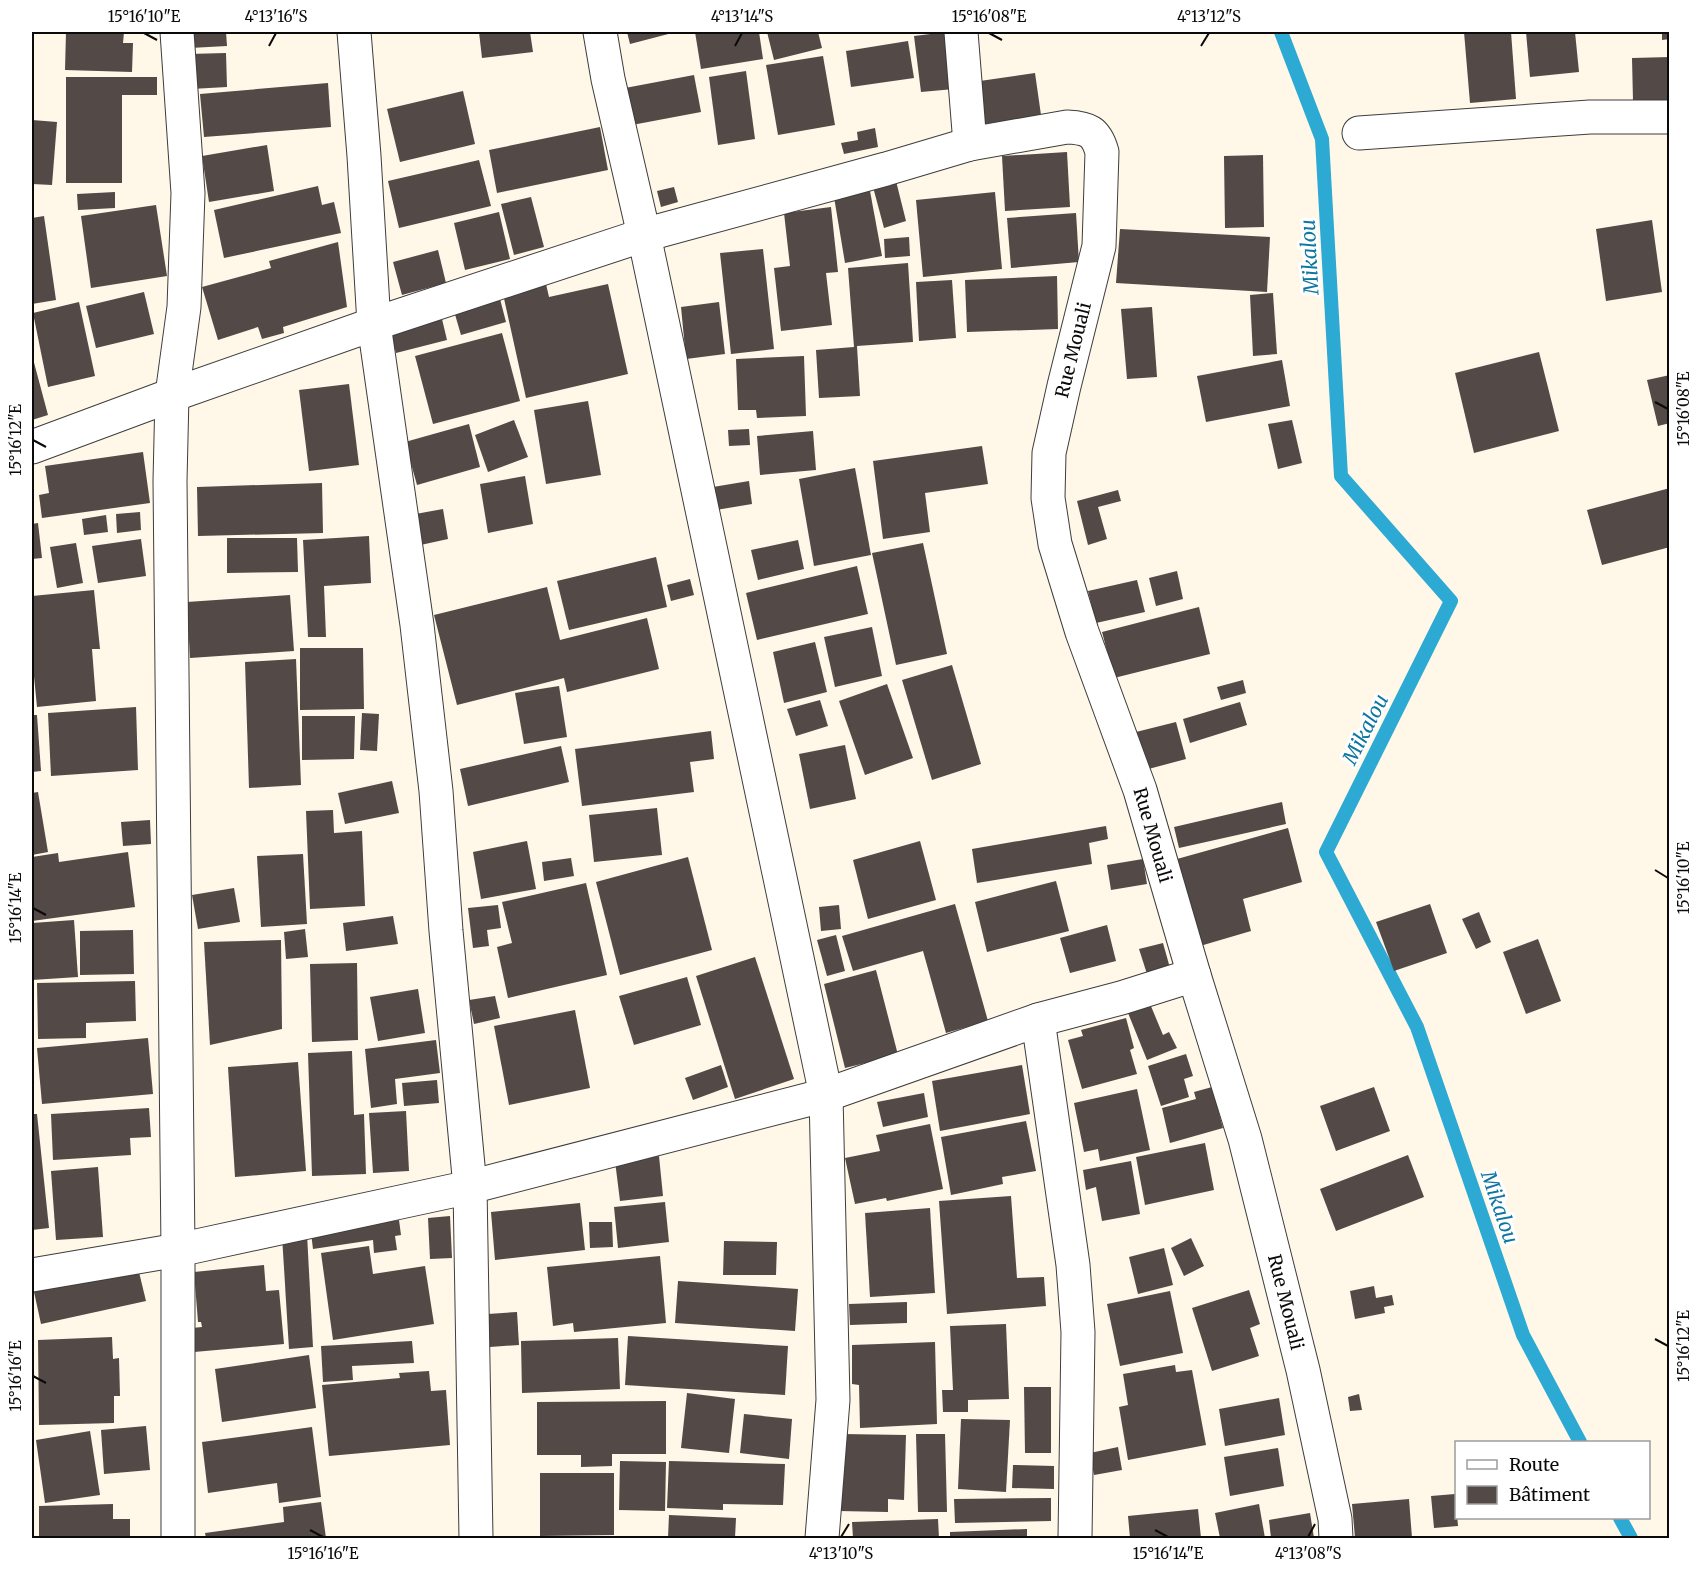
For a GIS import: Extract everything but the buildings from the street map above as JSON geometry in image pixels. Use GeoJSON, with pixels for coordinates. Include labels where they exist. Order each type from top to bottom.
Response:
{"type":"FeatureCollection","features":[{"type":"Feature","properties":{"kind":"street"},"geometry":{"type":"LineString","coordinates":[[177,32],[188,193],[184,307],[172,395],[170,493],[178,1250],[178,1539]]}},
{"type":"Feature","properties":{"kind":"street"},"geometry":{"type":"LineString","coordinates":[[354,32],[374,324],[417,625],[436,791],[446,931],[470,1187],[476,1539]]}},
{"type":"Feature","properties":{"kind":"street"},"geometry":{"type":"LineString","coordinates":[[600,32],[608,79],[644,235],[826,1095],[833,1400],[822,1539]]}},
{"type":"Feature","properties":{"kind":"street"},"geometry":{"type":"LineString","coordinates":[[32,447],[374,324],[644,235],[970,144],[961,32]]}},
{"type":"Feature","properties":{"kind":"street"},"geometry":{"type":"LineString","coordinates":[[1359,134],[1590,117],[1670,117]]}},
{"type":"Feature","properties":{"kind":"street","name":"Rue Mouali"},"geometry":{"type":"LineString","coordinates":[[970,144],[1067,127],[1082,127],[1092,132],[1102,152],[1099,246],[1049,453],[1048,498],[1055,544],[1082,632],[1140,790],[1248,1151],[1303,1370],[1335,1519],[1336,1539]]}},
{"type":"Feature","properties":{"kind":"street"},"geometry":{"type":"LineString","coordinates":[[32,1275],[178,1250],[470,1187],[826,1095],[1038,1020],[1194,975]]}},
{"type":"Feature","properties":{"kind":"street"},"geometry":{"type":"LineString","coordinates":[[1038,1020],[1073,1265],[1078,1332],[1075,1539]]}},
{"type":"Feature","properties":{"kind":"waterway","name":"Mikalou"},"geometry":{"type":"LineString","coordinates":[[1281,32],[1322,139],[1341,476],[1451,601],[1326,852],[1417,1027],[1523,1335],[1579,1441]]}},
{"type":"Feature","properties":{"kind":"waterway","name":"Mikalou"},"geometry":{"type":"LineString","coordinates":[[1621,1519],[1631,1538]]}}]}
